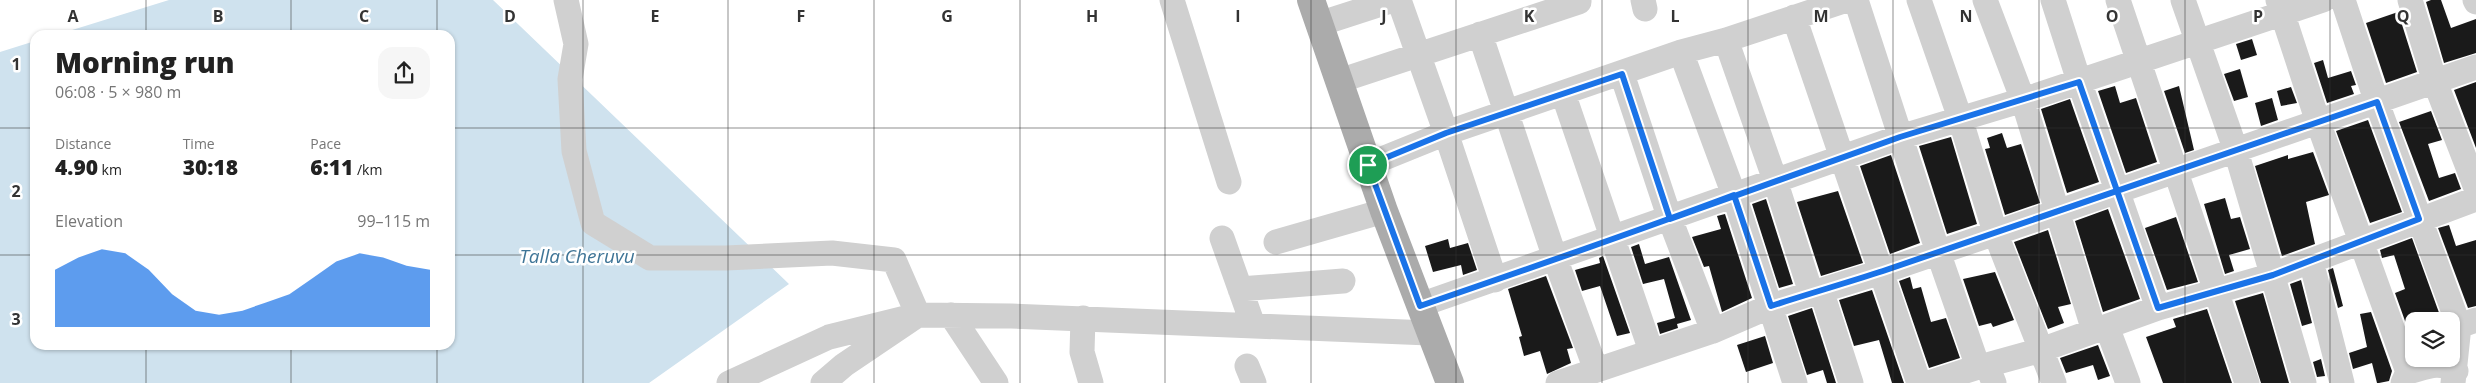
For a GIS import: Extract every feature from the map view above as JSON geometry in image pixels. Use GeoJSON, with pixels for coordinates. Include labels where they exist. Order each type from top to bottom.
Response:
{"type":"FeatureCollection","features":[{"type":"Feature","properties":{"kind":"main road"},"geometry":{"type":"LineString","coordinates":[[1315,12],[1384,211],[1450,383]]}},
{"type":"Feature","properties":{"kind":"street"},"geometry":{"type":"LineString","coordinates":[[566,0],[576,44],[570,79],[574,151],[593,223],[650,258],[726,258],[832,253],[894,260],[918,315]]}},
{"type":"Feature","properties":{"kind":"street"},"geometry":{"type":"LineString","coordinates":[[1172,0],[1229,182]]}},
{"type":"Feature","properties":{"kind":"street"},"geometry":{"type":"LineString","coordinates":[[1315,12],[1393,0]]}},
{"type":"Feature","properties":{"kind":"street"},"geometry":{"type":"LineString","coordinates":[[1399,0],[1495,280]]}},
{"type":"Feature","properties":{"kind":"street"},"geometry":{"type":"LineString","coordinates":[[1339,81],[1579,2],[1578,0]]}},
{"type":"Feature","properties":{"kind":"street"},"geometry":{"type":"LineString","coordinates":[[1368,165],[1446,133],[1506,114],[1681,52],[1726,40],[1847,0]]}},
{"type":"Feature","properties":{"kind":"street"},"geometry":{"type":"LineString","coordinates":[[1856,0],[1938,252],[1986,372]]}},
{"type":"Feature","properties":{"kind":"street"},"geometry":{"type":"LineString","coordinates":[[1919,0],[1960,118],[1995,232],[2054,383]]}},
{"type":"Feature","properties":{"kind":"street"},"geometry":{"type":"LineString","coordinates":[[1984,0],[2023,100],[2057,212],[2101,329],[2128,383]]}},
{"type":"Feature","properties":{"kind":"street"},"geometry":{"type":"LineString","coordinates":[[2053,0],[2079,82],[2158,308]]}},
{"type":"Feature","properties":{"kind":"street"},"geometry":{"type":"LineString","coordinates":[[2118,0],[2215,293],[2247,383]]}},
{"type":"Feature","properties":{"kind":"street"},"geometry":{"type":"LineString","coordinates":[[2183,0],[2236,151],[2304,383]]}},
{"type":"Feature","properties":{"kind":"street"},"geometry":{"type":"LineString","coordinates":[[1420,306],[1841,157],[2079,82],[2198,42],[2280,7],[2324,0]]}},
{"type":"Feature","properties":{"kind":"street"},"geometry":{"type":"LineString","coordinates":[[2343,0],[2419,219],[2467,323],[2455,377]]}},
{"type":"Feature","properties":{"kind":"street"},"geometry":{"type":"LineString","coordinates":[[2410,0],[2435,82],[2476,188]]}},
{"type":"Feature","properties":{"kind":"street"},"geometry":{"type":"LineString","coordinates":[[2280,7],[2406,378],[2430,366],[2445,364],[2455,377]]}},
{"type":"Feature","properties":{"kind":"street"},"geometry":{"type":"LineString","coordinates":[[1794,17],[1919,383]]}},
{"type":"Feature","properties":{"kind":"street"},"geometry":{"type":"LineString","coordinates":[[1480,34],[1506,114],[1596,370]]}},
{"type":"Feature","properties":{"kind":"street"},"geometry":{"type":"LineString","coordinates":[[1726,40],[1775,180],[1851,383]]}},
{"type":"Feature","properties":{"kind":"street"},"geometry":{"type":"LineString","coordinates":[[1681,52],[1734,195],[1795,383]]}},
{"type":"Feature","properties":{"kind":"street"},"geometry":{"type":"LineString","coordinates":[[1558,383],[1713,330],[1771,306],[1881,272],[2476,67]]}},
{"type":"Feature","properties":{"kind":"street"},"geometry":{"type":"LineString","coordinates":[[1622,74],[1670,219],[1713,330]]}},
{"type":"Feature","properties":{"kind":"street"},"geometry":{"type":"LineString","coordinates":[[1563,93],[1651,351]]}},
{"type":"Feature","properties":{"kind":"street"},"geometry":{"type":"LineString","coordinates":[[1929,383],[1986,372],[2158,308],[2273,275],[2476,199]]}},
{"type":"Feature","properties":{"kind":"street"},"geometry":{"type":"LineString","coordinates":[[1276,242],[1384,211]]}},
{"type":"Feature","properties":{"kind":"street"},"geometry":{"type":"LineString","coordinates":[[1222,238],[1253,325]]}},
{"type":"Feature","properties":{"kind":"street"},"geometry":{"type":"LineString","coordinates":[[2311,261],[2342,383]]}},
{"type":"Feature","properties":{"kind":"street"},"geometry":{"type":"LineString","coordinates":[[1240,289],[1343,281]]}},
{"type":"Feature","properties":{"kind":"street"},"geometry":{"type":"LineString","coordinates":[[823,383],[850,374],[918,315]]}},
{"type":"Feature","properties":{"kind":"street"},"geometry":{"type":"LineString","coordinates":[[729,383],[829,337],[918,315],[1083,318],[1430,333]]}},
{"type":"Feature","properties":{"kind":"street"},"geometry":{"type":"LineString","coordinates":[[952,315],[996,383]]}},
{"type":"Feature","properties":{"kind":"street"},"geometry":{"type":"LineString","coordinates":[[1083,318],[1082,352],[1091,383]]}},
{"type":"Feature","properties":{"kind":"water","name":"Talla Cheruvu"},"geometry":{"type":"Polygon","coordinates":[[[169,0],[493,0],[789,284],[649,383],[0,383],[0,52],[30,43],[30,350],[455,350],[455,30],[72,30],[169,0]]]}},
{"type":"Feature","properties":{"kind":"building"},"geometry":{"type":"Polygon","coordinates":[[[2441,0],[2451,28],[2476,19],[2476,53],[2444,63],[2426,2],[2441,0]]]}},
{"type":"Feature","properties":{"kind":"building"},"geometry":{"type":"Polygon","coordinates":[[[2398,12],[2417,72],[2386,83],[2366,23],[2398,12]]]}},
{"type":"Feature","properties":{"kind":"building"},"geometry":{"type":"Polygon","coordinates":[[[2252,39],[2257,55],[2241,60],[2236,44],[2252,39]]]}},
{"type":"Feature","properties":{"kind":"building"},"geometry":{"type":"Polygon","coordinates":[[[2323,60],[2328,78],[2351,71],[2356,85],[2351,86],[2354,94],[2327,103],[2314,63],[2323,60]]]}},
{"type":"Feature","properties":{"kind":"building"},"geometry":{"type":"Polygon","coordinates":[[[2240,69],[2248,97],[2234,101],[2224,74],[2240,69]]]}},
{"type":"Feature","properties":{"kind":"building"},"geometry":{"type":"Polygon","coordinates":[[[2476,82],[2476,148],[2454,90],[2476,82]]]}},
{"type":"Feature","properties":{"kind":"building"},"geometry":{"type":"Polygon","coordinates":[[[2115,86],[2120,103],[2136,98],[2157,162],[2126,173],[2098,91],[2115,86]]]}},
{"type":"Feature","properties":{"kind":"building"},"geometry":{"type":"Polygon","coordinates":[[[2179,86],[2194,150],[2185,153],[2164,91],[2179,86]]]}},
{"type":"Feature","properties":{"kind":"building"},"geometry":{"type":"Polygon","coordinates":[[[2291,87],[2297,103],[2281,106],[2277,91],[2291,87]]]}},
{"type":"Feature","properties":{"kind":"building"},"geometry":{"type":"Polygon","coordinates":[[[2272,98],[2278,120],[2261,126],[2255,103],[2272,98]]]}},
{"type":"Feature","properties":{"kind":"building"},"geometry":{"type":"Polygon","coordinates":[[[2070,99],[2099,182],[2067,193],[2041,109],[2070,99]]]}},
{"type":"Feature","properties":{"kind":"building"},"geometry":{"type":"Polygon","coordinates":[[[2431,111],[2442,140],[2428,144],[2439,178],[2455,173],[2461,189],[2429,201],[2399,122],[2431,111]]]}},
{"type":"Feature","properties":{"kind":"building"},"geometry":{"type":"Polygon","coordinates":[[[2368,120],[2402,212],[2370,223],[2336,131],[2368,120]]]}},
{"type":"Feature","properties":{"kind":"building"},"geometry":{"type":"Polygon","coordinates":[[[2002,133],[2007,148],[2021,144],[2040,203],[2005,215],[1985,149],[1990,148],[1987,138],[2002,133]]]}},
{"type":"Feature","properties":{"kind":"building"},"geometry":{"type":"Polygon","coordinates":[[[1951,137],[1977,224],[1947,234],[1919,146],[1951,137]]]}},
{"type":"Feature","properties":{"kind":"building"},"geometry":{"type":"Polygon","coordinates":[[[2313,152],[2329,195],[2306,202],[2315,244],[2282,256],[2255,166],[2288,155],[2288,159],[2313,152]]]}},
{"type":"Feature","properties":{"kind":"building"},"geometry":{"type":"Polygon","coordinates":[[[1891,155],[1920,243],[1890,254],[1860,166],[1891,155]]]}},
{"type":"Feature","properties":{"kind":"building"},"geometry":{"type":"Polygon","coordinates":[[[1838,191],[1863,263],[1821,276],[1797,202],[1838,191]]]}},
{"type":"Feature","properties":{"kind":"building"},"geometry":{"type":"Polygon","coordinates":[[[2225,198],[2231,219],[2240,217],[2250,249],[2229,255],[2234,271],[2225,274],[2204,204],[2225,198]]]}},
{"type":"Feature","properties":{"kind":"building"},"geometry":{"type":"Polygon","coordinates":[[[1766,199],[1793,284],[1779,288],[1752,204],[1766,199]]]}},
{"type":"Feature","properties":{"kind":"building"},"geometry":{"type":"Polygon","coordinates":[[[2108,209],[2140,299],[2103,312],[2075,221],[2108,209]]]}},
{"type":"Feature","properties":{"kind":"building"},"geometry":{"type":"Polygon","coordinates":[[[1725,214],[1752,298],[1722,312],[1709,266],[1704,267],[1692,237],[1721,229],[1717,216],[1725,214]]]}},
{"type":"Feature","properties":{"kind":"building"},"geometry":{"type":"Polygon","coordinates":[[[2176,217],[2198,282],[2167,290],[2145,228],[2176,217]]]}},
{"type":"Feature","properties":{"kind":"building"},"geometry":{"type":"Polygon","coordinates":[[[2449,225],[2456,246],[2476,240],[2476,306],[2468,308],[2438,228],[2449,225]]]}},
{"type":"Feature","properties":{"kind":"building"},"geometry":{"type":"Polygon","coordinates":[[[2048,230],[2071,304],[2058,307],[2064,323],[2048,329],[2014,242],[2048,230]]]}},
{"type":"Feature","properties":{"kind":"building"},"geometry":{"type":"Polygon","coordinates":[[[2412,238],[2439,312],[2405,312],[2405,321],[2395,293],[2405,289],[2394,255],[2382,258],[2380,250],[2412,238]]]}},
{"type":"Feature","properties":{"kind":"building"},"geometry":{"type":"Polygon","coordinates":[[[1448,239],[1450,248],[1468,243],[1477,270],[1463,275],[1461,265],[1433,272],[1425,246],[1448,239]]]}},
{"type":"Feature","properties":{"kind":"building"},"geometry":{"type":"Polygon","coordinates":[[[1639,244],[1645,264],[1669,257],[1691,320],[1677,324],[1678,328],[1660,334],[1657,323],[1675,318],[1664,279],[1643,284],[1631,247],[1639,244]]]}},
{"type":"Feature","properties":{"kind":"building"},"geometry":{"type":"Polygon","coordinates":[[[1603,256],[1630,333],[1617,336],[1600,286],[1582,291],[1575,270],[1600,263],[1599,258],[1603,256]]]}},
{"type":"Feature","properties":{"kind":"building"},"geometry":{"type":"Polygon","coordinates":[[[2333,268],[2343,306],[2338,308],[2328,270],[2333,268]]]}},
{"type":"Feature","properties":{"kind":"building"},"geometry":{"type":"Polygon","coordinates":[[[1995,272],[2014,320],[1993,327],[1991,323],[1979,326],[1963,279],[1995,272]]]}},
{"type":"Feature","properties":{"kind":"building"},"geometry":{"type":"Polygon","coordinates":[[[1546,276],[1573,348],[1567,349],[1571,363],[1547,374],[1540,351],[1524,356],[1519,337],[1522,336],[1508,289],[1546,276]]]}},
{"type":"Feature","properties":{"kind":"building"},"geometry":{"type":"Polygon","coordinates":[[[1910,277],[1913,289],[1921,287],[1931,322],[1946,318],[1960,358],[1929,368],[1899,281],[1910,277]]]}},
{"type":"Feature","properties":{"kind":"building"},"geometry":{"type":"Polygon","coordinates":[[[2301,280],[2312,323],[2302,326],[2290,284],[2301,280]]]}},
{"type":"Feature","properties":{"kind":"building"},"geometry":{"type":"Polygon","coordinates":[[[1872,290],[1904,383],[1892,383],[1879,340],[1854,346],[1839,300],[1872,290]]]}},
{"type":"Feature","properties":{"kind":"building"},"geometry":{"type":"Polygon","coordinates":[[[2263,293],[2289,383],[2261,383],[2235,301],[2263,293]]]}},
{"type":"Feature","properties":{"kind":"building"},"geometry":{"type":"Polygon","coordinates":[[[1812,308],[1836,383],[1827,383],[1823,370],[1807,375],[1788,316],[1812,308]]]}},
{"type":"Feature","properties":{"kind":"building"},"geometry":{"type":"Polygon","coordinates":[[[2207,309],[2232,383],[2163,383],[2146,337],[2176,327],[2173,319],[2207,309]]]}},
{"type":"Feature","properties":{"kind":"building"},"geometry":{"type":"Polygon","coordinates":[[[2371,312],[2392,371],[2389,381],[2379,383],[2377,383],[2372,363],[2353,369],[2349,353],[2367,347],[2360,314],[2371,312]]]}},
{"type":"Feature","properties":{"kind":"building"},"geometry":{"type":"Polygon","coordinates":[[[1765,336],[1773,363],[1746,372],[1737,345],[1765,336]]]}},
{"type":"Feature","properties":{"kind":"building"},"geometry":{"type":"Polygon","coordinates":[[[2098,345],[2110,376],[2098,380],[2093,365],[2066,373],[2060,358],[2098,345]]]}},
{"type":"Feature","properties":{"kind":"building"},"geometry":{"type":"Polygon","coordinates":[[[2321,359],[2325,376],[2317,377],[2313,362],[2321,359]]]}},
{"type":"Feature","properties":{"kind":"route"},"geometry":{"type":"LineString","coordinates":[[1368,165],[1420,306],[1670,219],[1734,195],[1771,306],[1881,272],[2057,212],[2117,191],[2175,170],[2377,102],[2419,219],[2273,275],[2158,308],[2117,191],[2079,82],[1900,137],[1734,195],[1670,219],[1622,74],[1446,133],[1368,165]]}}]}
